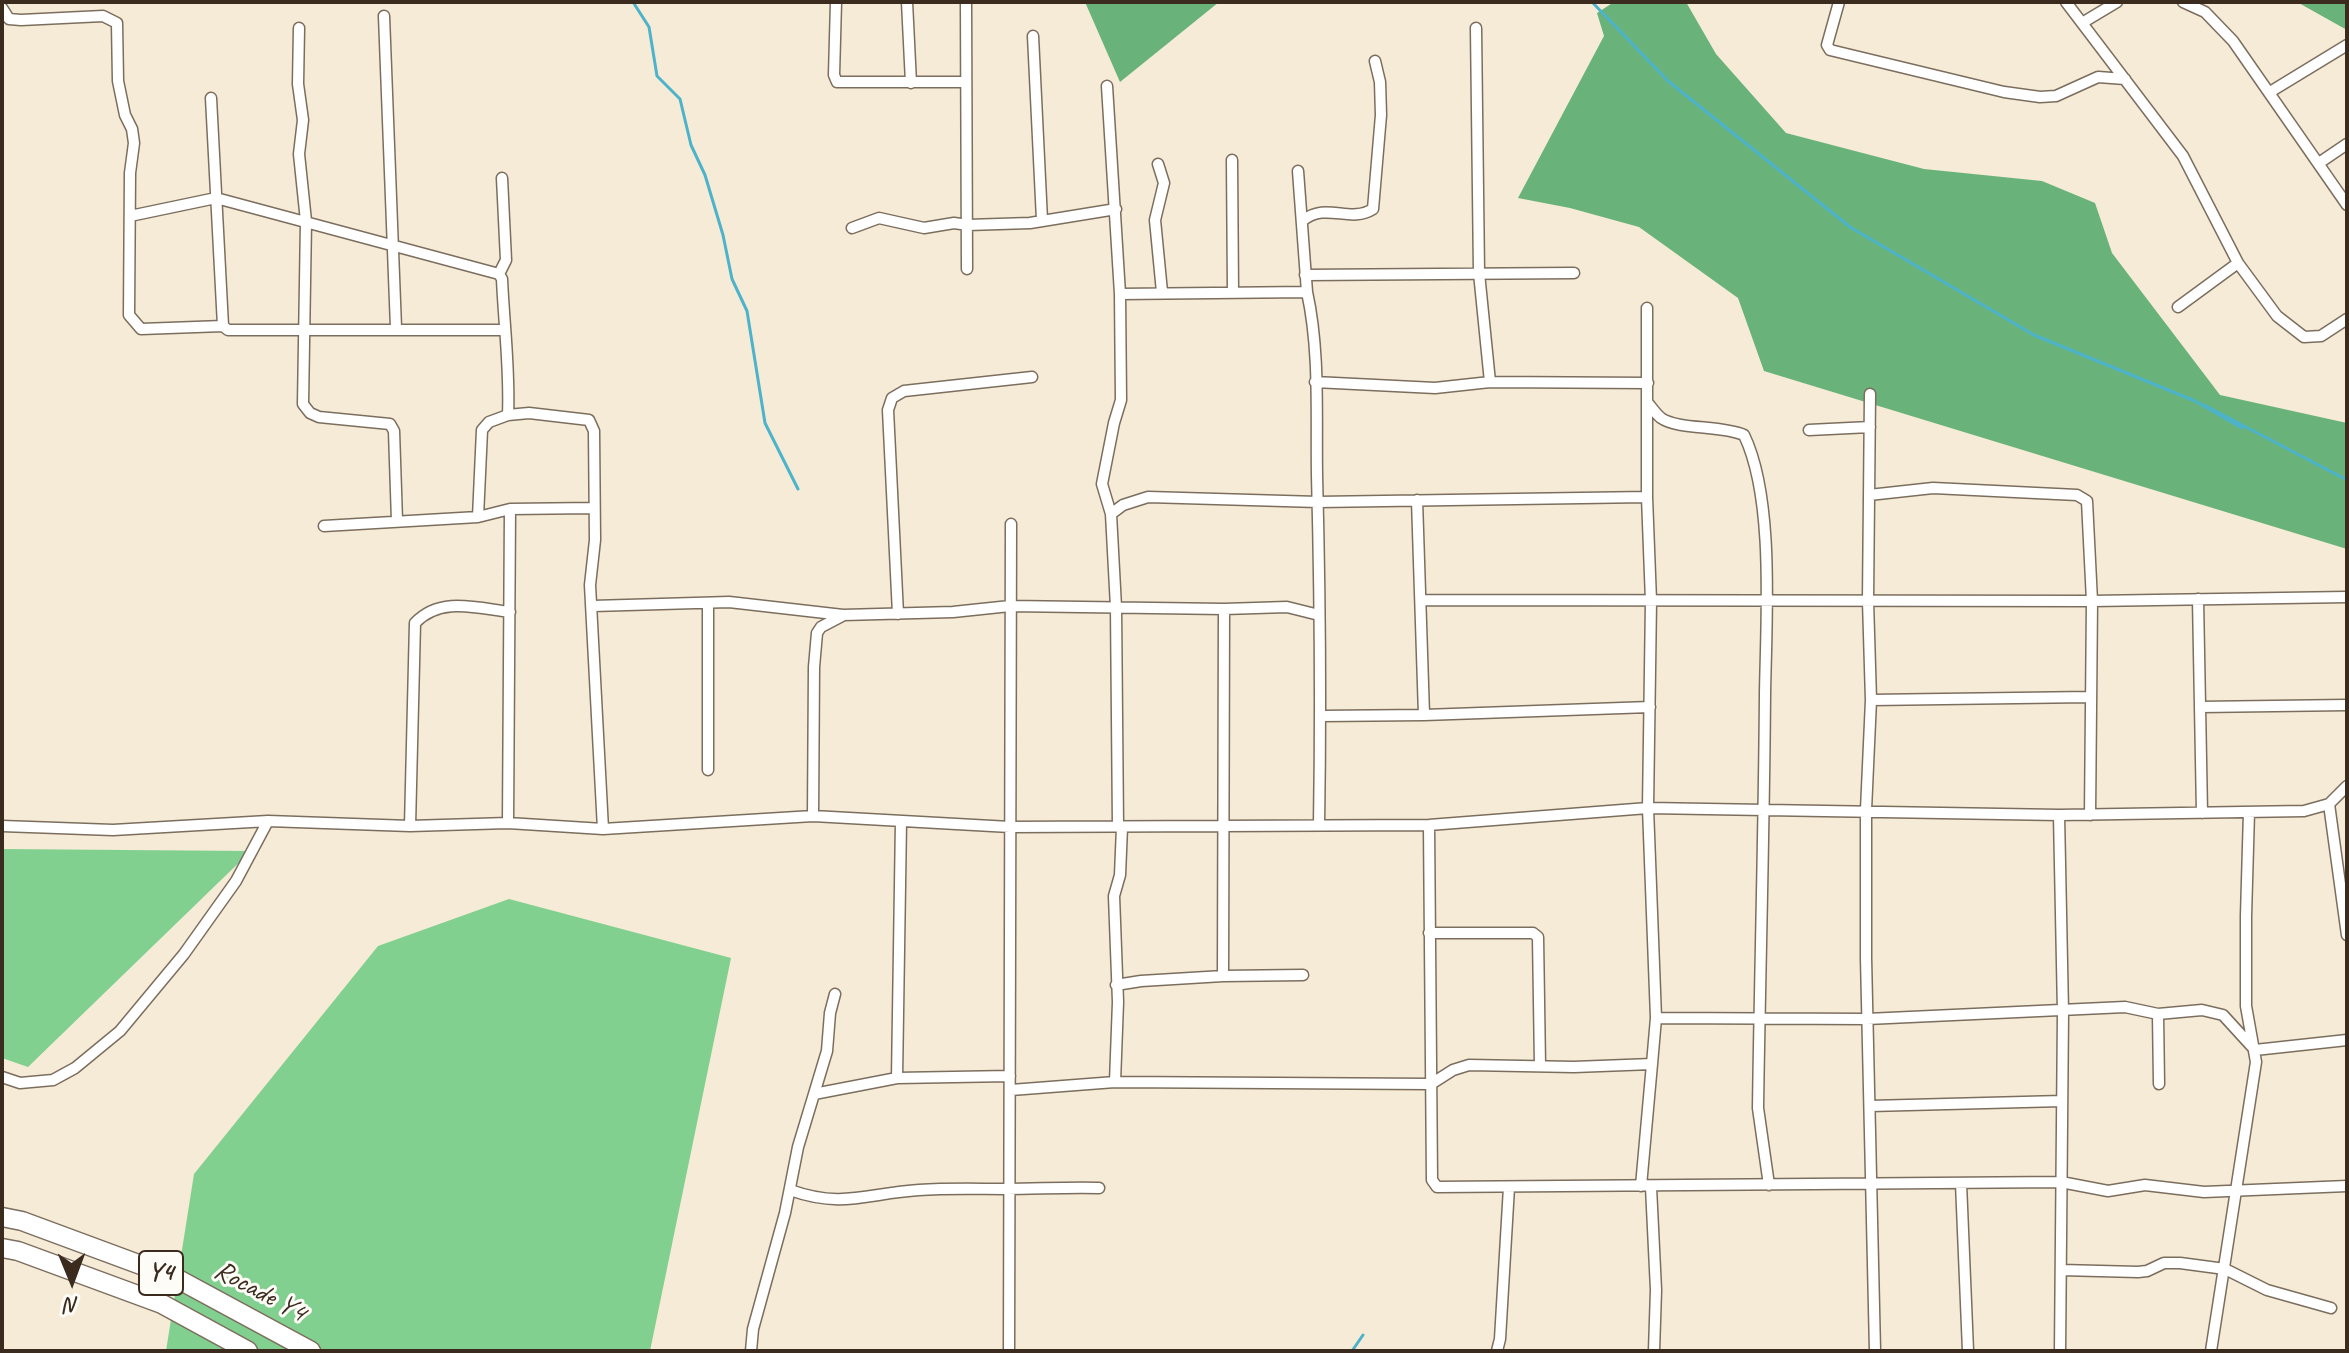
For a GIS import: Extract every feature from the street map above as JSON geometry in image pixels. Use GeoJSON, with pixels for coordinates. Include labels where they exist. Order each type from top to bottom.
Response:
{"type":"FeatureCollection","features":[{"type":"Feature","properties":{"kind":"highway","name":"Rocade Y4"},"geometry":{"type":"LineString","coordinates":[[2,1217],[22,1221],[176,1278],[311,1351]]}},
{"type":"Feature","properties":{"kind":"highway","name":"Rocade Y4"},"geometry":{"type":"LineString","coordinates":[[2,1248],[18,1251],[162,1304],[248,1351]]}},
{"type":"Feature","properties":{"kind":"street"},"geometry":{"type":"LineString","coordinates":[[836,2],[834,75],[837,82],[966,82]]}},
{"type":"Feature","properties":{"kind":"street"},"geometry":{"type":"LineString","coordinates":[[907,2],[911,83]]}},
{"type":"Feature","properties":{"kind":"street"},"geometry":{"type":"LineString","coordinates":[[966,2],[967,269]]}},
{"type":"Feature","properties":{"kind":"street"},"geometry":{"type":"LineString","coordinates":[[1839,2],[1827,45],[1830,50],[2004,92],[2040,97],[2056,96],[2098,77],[2125,79]]}},
{"type":"Feature","properties":{"kind":"street"},"geometry":{"type":"LineString","coordinates":[[2066,2],[2183,156],[2238,263],[2277,316],[2304,337],[2321,336],[2347,319]]}},
{"type":"Feature","properties":{"kind":"street"},"geometry":{"type":"LineString","coordinates":[[2082,23],[2117,2]]}},
{"type":"Feature","properties":{"kind":"street"},"geometry":{"type":"LineString","coordinates":[[2183,2],[2205,12],[2233,41],[2347,205]]}},
{"type":"Feature","properties":{"kind":"street"},"geometry":{"type":"LineString","coordinates":[[2,8],[9,19],[103,16],[117,23],[120,51],[118,81],[134,143],[130,173],[127,304],[132,322],[141,329],[223,326],[228,330],[504,330]]}},
{"type":"Feature","properties":{"kind":"street"},"geometry":{"type":"LineString","coordinates":[[384,16],[396,328]]}},
{"type":"Feature","properties":{"kind":"street"},"geometry":{"type":"LineString","coordinates":[[299,28],[298,84],[303,120],[299,154],[306,221],[303,404],[310,413],[319,417],[390,424],[394,431],[397,521]]}},
{"type":"Feature","properties":{"kind":"street"},"geometry":{"type":"LineString","coordinates":[[1476,28],[1479,273],[1490,382]]}},
{"type":"Feature","properties":{"kind":"street"},"geometry":{"type":"LineString","coordinates":[[1033,36],[1042,220]]}},
{"type":"Feature","properties":{"kind":"street"},"geometry":{"type":"LineString","coordinates":[[2270,92],[2347,45]]}},
{"type":"Feature","properties":{"kind":"street"},"geometry":{"type":"LineString","coordinates":[[1302,221],[1317,211],[1357,214],[1373,209],[1381,106],[1375,61]]}},
{"type":"Feature","properties":{"kind":"street"},"geometry":{"type":"LineString","coordinates":[[1107,86],[1120,294],[1121,400],[1102,484],[1111,514],[1116,607],[1120,875],[1114,896],[1115,1082]]}},
{"type":"Feature","properties":{"kind":"street"},"geometry":{"type":"LineString","coordinates":[[211,98],[223,326]]}},
{"type":"Feature","properties":{"kind":"street"},"geometry":{"type":"LineString","coordinates":[[2319,163],[2347,144]]}},
{"type":"Feature","properties":{"kind":"street"},"geometry":{"type":"LineString","coordinates":[[1232,160],[1233,293]]}},
{"type":"Feature","properties":{"kind":"street"},"geometry":{"type":"LineString","coordinates":[[1158,164],[1164,183],[1155,220],[1162,292]]}},
{"type":"Feature","properties":{"kind":"street"},"geometry":{"type":"LineString","coordinates":[[1298,171],[1305,275],[1314,325],[1321,716],[1319,825]]}},
{"type":"Feature","properties":{"kind":"street"},"geometry":{"type":"LineString","coordinates":[[499,274],[506,260],[502,178]]}},
{"type":"Feature","properties":{"kind":"street"},"geometry":{"type":"LineString","coordinates":[[130,216],[216,198],[499,274],[502,279],[510,375],[508,415]]}},
{"type":"Feature","properties":{"kind":"street"},"geometry":{"type":"LineString","coordinates":[[852,228],[879,218],[916,227],[1042,220],[1116,209]]}},
{"type":"Feature","properties":{"kind":"street"},"geometry":{"type":"LineString","coordinates":[[2178,307],[2238,263]]}},
{"type":"Feature","properties":{"kind":"street"},"geometry":{"type":"LineString","coordinates":[[1305,275],[1574,273]]}},
{"type":"Feature","properties":{"kind":"street"},"geometry":{"type":"LineString","coordinates":[[1120,294],[1307,292]]}},
{"type":"Feature","properties":{"kind":"street"},"geometry":{"type":"LineString","coordinates":[[1647,308],[1647,497],[1651,601],[1648,808],[1656,1018],[1646,1187],[1656,1290],[1654,1351]]}},
{"type":"Feature","properties":{"kind":"street"},"geometry":{"type":"LineString","coordinates":[[898,614],[888,410],[892,398],[904,391],[1032,377]]}},
{"type":"Feature","properties":{"kind":"street"},"geometry":{"type":"LineString","coordinates":[[1315,382],[1435,388],[1490,382],[1648,383]]}},
{"type":"Feature","properties":{"kind":"street"},"geometry":{"type":"LineString","coordinates":[[1870,394],[1868,601],[1871,700],[1866,810],[1867,1019],[1875,1351]]}},
{"type":"Feature","properties":{"kind":"street"},"geometry":{"type":"LineString","coordinates":[[1648,403],[1660,417],[1670,422],[1733,430],[1744,435],[1764,512],[1764,810],[1758,1108],[1769,1185]]}},
{"type":"Feature","properties":{"kind":"street"},"geometry":{"type":"LineString","coordinates":[[478,517],[482,430],[489,422],[508,415],[529,413],[589,420],[592,424],[594,508],[590,585],[603,829]]}},
{"type":"Feature","properties":{"kind":"street"},"geometry":{"type":"LineString","coordinates":[[1809,430],[1870,427]]}},
{"type":"Feature","properties":{"kind":"street"},"geometry":{"type":"LineString","coordinates":[[1869,495],[1933,488],[2084,497],[2087,501],[2092,601],[2090,815]]}},
{"type":"Feature","properties":{"kind":"street"},"geometry":{"type":"LineString","coordinates":[[1111,514],[1123,505],[1148,497],[1318,502],[1647,497]]}},
{"type":"Feature","properties":{"kind":"street"},"geometry":{"type":"LineString","coordinates":[[1417,500],[1424,715]]}},
{"type":"Feature","properties":{"kind":"street"},"geometry":{"type":"LineString","coordinates":[[324,526],[478,517],[510,509],[594,508]]}},
{"type":"Feature","properties":{"kind":"street"},"geometry":{"type":"LineString","coordinates":[[508,823],[510,509]]}},
{"type":"Feature","properties":{"kind":"street"},"geometry":{"type":"LineString","coordinates":[[1009,1351],[1011,524]]}},
{"type":"Feature","properties":{"kind":"street"},"geometry":{"type":"LineString","coordinates":[[1421,600],[2092,601],[2347,597]]}},
{"type":"Feature","properties":{"kind":"street"},"geometry":{"type":"LineString","coordinates":[[2198,599],[2202,813]]}},
{"type":"Feature","properties":{"kind":"street"},"geometry":{"type":"LineString","coordinates":[[593,606],[729,602],[843,615],[1010,606],[1287,607],[1319,615]]}},
{"type":"Feature","properties":{"kind":"street"},"geometry":{"type":"LineString","coordinates":[[708,603],[708,770]]}},
{"type":"Feature","properties":{"kind":"street"},"geometry":{"type":"LineString","coordinates":[[410,826],[415,623],[434,608],[448,605],[510,612]]}},
{"type":"Feature","properties":{"kind":"street"},"geometry":{"type":"LineString","coordinates":[[1223,976],[1224,609]]}},
{"type":"Feature","properties":{"kind":"street"},"geometry":{"type":"LineString","coordinates":[[813,816],[817,633],[821,627],[843,615]]}},
{"type":"Feature","properties":{"kind":"street"},"geometry":{"type":"LineString","coordinates":[[1871,700],[2089,697]]}},
{"type":"Feature","properties":{"kind":"street"},"geometry":{"type":"LineString","coordinates":[[2200,707],[2347,705]]}},
{"type":"Feature","properties":{"kind":"street"},"geometry":{"type":"LineString","coordinates":[[1321,716],[1650,707]]}},
{"type":"Feature","properties":{"kind":"street"},"geometry":{"type":"LineString","coordinates":[[2,826],[113,830],[268,821],[410,826],[508,823],[603,829],[813,816],[1010,827],[1429,825],[1648,808],[2090,815],[2304,811],[2329,804],[2347,786]]}},
{"type":"Feature","properties":{"kind":"street"},"geometry":{"type":"LineString","coordinates":[[2329,804],[2347,935]]}},
{"type":"Feature","properties":{"kind":"street"},"geometry":{"type":"LineString","coordinates":[[2211,1351],[2238,1190],[2255,1050],[2246,1006],[2249,812]]}},
{"type":"Feature","properties":{"kind":"street"},"geometry":{"type":"LineString","coordinates":[[2059,815],[2063,1012],[2060,1351]]}},
{"type":"Feature","properties":{"kind":"street"},"geometry":{"type":"LineString","coordinates":[[2,1077],[20,1083],[53,1080],[75,1068],[120,1031],[184,954],[227,893],[268,821]]}},
{"type":"Feature","properties":{"kind":"street"},"geometry":{"type":"LineString","coordinates":[[897,1078],[901,821]]}},
{"type":"Feature","properties":{"kind":"street"},"geometry":{"type":"LineString","coordinates":[[1429,825],[1433,1185],[1646,1187],[2061,1182],[2108,1191],[2145,1185],[2187,1192],[2347,1186]]}},
{"type":"Feature","properties":{"kind":"street"},"geometry":{"type":"LineString","coordinates":[[1429,933],[1533,933],[1538,937],[1540,1066]]}},
{"type":"Feature","properties":{"kind":"street"},"geometry":{"type":"LineString","coordinates":[[1116,985],[1223,976],[1303,975]]}},
{"type":"Feature","properties":{"kind":"street"},"geometry":{"type":"LineString","coordinates":[[751,1351],[753,1329],[790,1190],[798,1147],[827,1051],[835,994]]}},
{"type":"Feature","properties":{"kind":"street"},"geometry":{"type":"LineString","coordinates":[[1656,1018],[1867,1019],[2125,1007],[2158,1014],[2202,1010],[2223,1015],[2255,1050]]}},
{"type":"Feature","properties":{"kind":"street"},"geometry":{"type":"LineString","coordinates":[[2158,1014],[2159,1084]]}},
{"type":"Feature","properties":{"kind":"street"},"geometry":{"type":"LineString","coordinates":[[2255,1050],[2347,1040]]}},
{"type":"Feature","properties":{"kind":"street"},"geometry":{"type":"LineString","coordinates":[[1011,1090],[1115,1082],[1431,1084],[1453,1070],[1469,1065],[1652,1064]]}},
{"type":"Feature","properties":{"kind":"street"},"geometry":{"type":"LineString","coordinates":[[814,1094],[897,1078],[1010,1076]]}},
{"type":"Feature","properties":{"kind":"street"},"geometry":{"type":"LineString","coordinates":[[1870,1106],[2062,1101]]}},
{"type":"Feature","properties":{"kind":"street"},"geometry":{"type":"LineString","coordinates":[[1961,1183],[1968,1351]]}},
{"type":"Feature","properties":{"kind":"street"},"geometry":{"type":"LineString","coordinates":[[1497,1351],[1509,1187]]}},
{"type":"Feature","properties":{"kind":"street"},"geometry":{"type":"LineString","coordinates":[[790,1190],[825,1200],[869,1198],[892,1192],[922,1190],[1099,1188]]}},
{"type":"Feature","properties":{"kind":"street"},"geometry":{"type":"LineString","coordinates":[[2061,1270],[2138,1272],[2164,1263],[2225,1269],[2267,1290],[2331,1308]]}},
{"type":"Feature","properties":{"kind":"green space"},"geometry":{"type":"Polygon","coordinates":[[[1085,2],[1219,2],[1120,82],[1085,2]]]}},
{"type":"Feature","properties":{"kind":"green space"},"geometry":{"type":"Polygon","coordinates":[[[1614,2],[1686,2],[1716,54],[1786,133],[1924,169],[2042,181],[2095,203],[2112,253],[2220,395],[2347,423],[2347,549],[1764,371],[1738,298],[1639,227],[1518,198],[1604,36],[1597,13],[1614,2]]]}},
{"type":"Feature","properties":{"kind":"green space"},"geometry":{"type":"Polygon","coordinates":[[[2297,2],[2347,2],[2347,30],[2297,2]]]}},
{"type":"Feature","properties":{"kind":"green space"},"geometry":{"type":"Polygon","coordinates":[[[2,849],[251,851],[28,1067],[2,1058],[2,849]]]}},
{"type":"Feature","properties":{"kind":"green space"},"geometry":{"type":"Polygon","coordinates":[[[509,899],[731,958],[650,1351],[166,1351],[194,1174],[378,946],[509,899]]]}},
{"type":"Feature","properties":{"kind":"waterway"},"geometry":{"type":"LineString","coordinates":[[633,2],[649,27],[657,76],[680,99],[691,145],[705,175],[723,235],[732,279],[747,311],[765,423],[798,489]]}},
{"type":"Feature","properties":{"kind":"waterway"},"geometry":{"type":"LineString","coordinates":[[1592,2],[1668,81],[1850,227],[2034,335],[2195,401],[2242,428],[2204,405],[2347,480]]}},
{"type":"Feature","properties":{"kind":"waterway"},"geometry":{"type":"LineString","coordinates":[[1352,1351],[1363,1335]]}}]}
